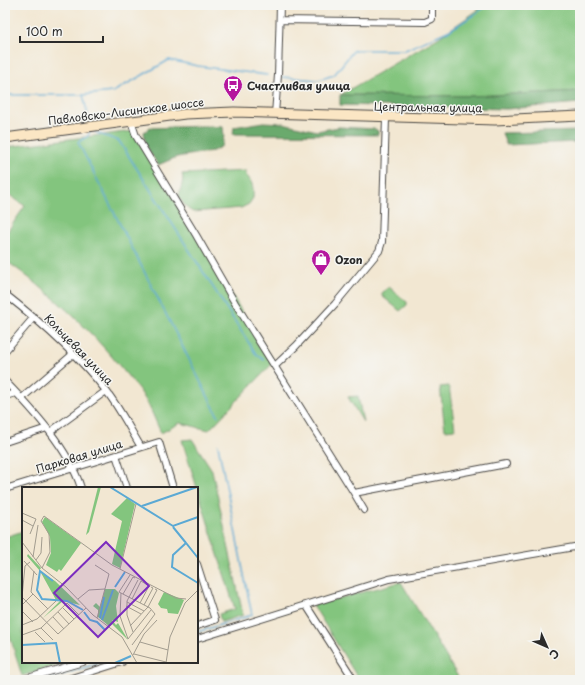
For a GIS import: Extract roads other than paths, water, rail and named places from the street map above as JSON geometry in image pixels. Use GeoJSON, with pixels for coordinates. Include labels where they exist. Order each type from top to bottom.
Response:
{"type":"FeatureCollection","features":[{"type":"Feature","properties":{"kind":"main road","name":"Павловско-Лисинское шоссе"},"geometry":{"type":"LineString","coordinates":[[5,138],[185,114],[234,112],[275,114]]}},
{"type":"Feature","properties":{"kind":"main road","name":"Центральная улица"},"geometry":{"type":"LineString","coordinates":[[275,114],[495,120],[580,116]]}},
{"type":"Feature","properties":{"kind":"street"},"geometry":{"type":"LineString","coordinates":[[275,114],[278,75],[280,5]]}},
{"type":"Feature","properties":{"kind":"street"},"geometry":{"type":"LineString","coordinates":[[280,20],[425,22],[432,19],[432,5]]}},
{"type":"Feature","properties":{"kind":"street"},"geometry":{"type":"LineString","coordinates":[[275,366],[335,304],[379,251],[382,242],[386,118]]}},
{"type":"Feature","properties":{"kind":"street"},"geometry":{"type":"LineString","coordinates":[[131,121],[136,136],[196,234],[235,303],[364,510]]}},
{"type":"Feature","properties":{"kind":"street","name":"Кольцевая улица"},"geometry":{"type":"LineString","coordinates":[[5,294],[34,317],[73,354],[106,391],[121,412],[141,447]]}},
{"type":"Feature","properties":{"kind":"street"},"geometry":{"type":"LineString","coordinates":[[5,351],[34,317]]}},
{"type":"Feature","properties":{"kind":"street"},"geometry":{"type":"LineString","coordinates":[[22,398],[73,354]]}},
{"type":"Feature","properties":{"kind":"street"},"geometry":{"type":"LineString","coordinates":[[5,381],[22,398],[48,430],[73,468],[81,487]]}},
{"type":"Feature","properties":{"kind":"street"},"geometry":{"type":"LineString","coordinates":[[5,442],[48,430],[106,391]]}},
{"type":"Feature","properties":{"kind":"street"},"geometry":{"type":"LineString","coordinates":[[5,396],[16,393]]}},
{"type":"Feature","properties":{"kind":"street","name":"Парковая улица"},"geometry":{"type":"LineString","coordinates":[[5,489],[159,442],[173,487]]}},
{"type":"Feature","properties":{"kind":"street"},"geometry":{"type":"LineString","coordinates":[[116,455],[127,487]]}},
{"type":"Feature","properties":{"kind":"street"},"geometry":{"type":"LineString","coordinates":[[354,493],[506,464]]}},
{"type":"Feature","properties":{"kind":"street"},"geometry":{"type":"LineString","coordinates":[[32,481],[34,487]]}},
{"type":"Feature","properties":{"kind":"street"},"geometry":{"type":"LineString","coordinates":[[198,639],[396,577],[580,546]]}},
{"type":"Feature","properties":{"kind":"street"},"geometry":{"type":"LineString","coordinates":[[198,567],[215,620],[198,626]]}},
{"type":"Feature","properties":{"kind":"street"},"geometry":{"type":"LineString","coordinates":[[306,605],[354,680]]}},
{"type":"Feature","properties":{"kind":"street"},"geometry":{"type":"LineString","coordinates":[[21,680],[79,663]]}},
{"type":"Feature","properties":{"kind":"street"},"geometry":{"type":"LineString","coordinates":[[65,680],[119,663]]}},
{"type":"Feature","properties":{"kind":"waterway"},"geometry":{"type":"LineString","coordinates":[[282,77],[318,80],[334,75],[354,50],[405,50],[450,30],[487,5]]}},
{"type":"Feature","properties":{"kind":"waterway"},"geometry":{"type":"LineString","coordinates":[[5,95],[83,95],[113,92],[169,60],[198,66],[267,75]]}},
{"type":"Feature","properties":{"kind":"waterway"},"geometry":{"type":"LineString","coordinates":[[83,95],[90,123]]}},
{"type":"Feature","properties":{"kind":"waterway"},"geometry":{"type":"LineString","coordinates":[[93,130],[97,133],[119,141],[256,354],[264,360]]}},
{"type":"Feature","properties":{"kind":"waterway"},"geometry":{"type":"LineString","coordinates":[[90,131],[88,136],[78,142],[218,416]]}},
{"type":"Feature","properties":{"kind":"waterway"},"geometry":{"type":"LineString","coordinates":[[198,632],[252,615],[218,445]]}},
{"type":"Feature","properties":{"kind":"waterway"},"geometry":{"type":"LineString","coordinates":[[45,680],[99,663]]}},
{"type":"Feature","properties":{"kind":"place","name":"Счастливая улица"},"geometry":{"type":"Point","coordinates":[233,102]}},
{"type":"Feature","properties":{"kind":"place","name":"Ozon"},"geometry":{"type":"Point","coordinates":[321,276]}}]}
